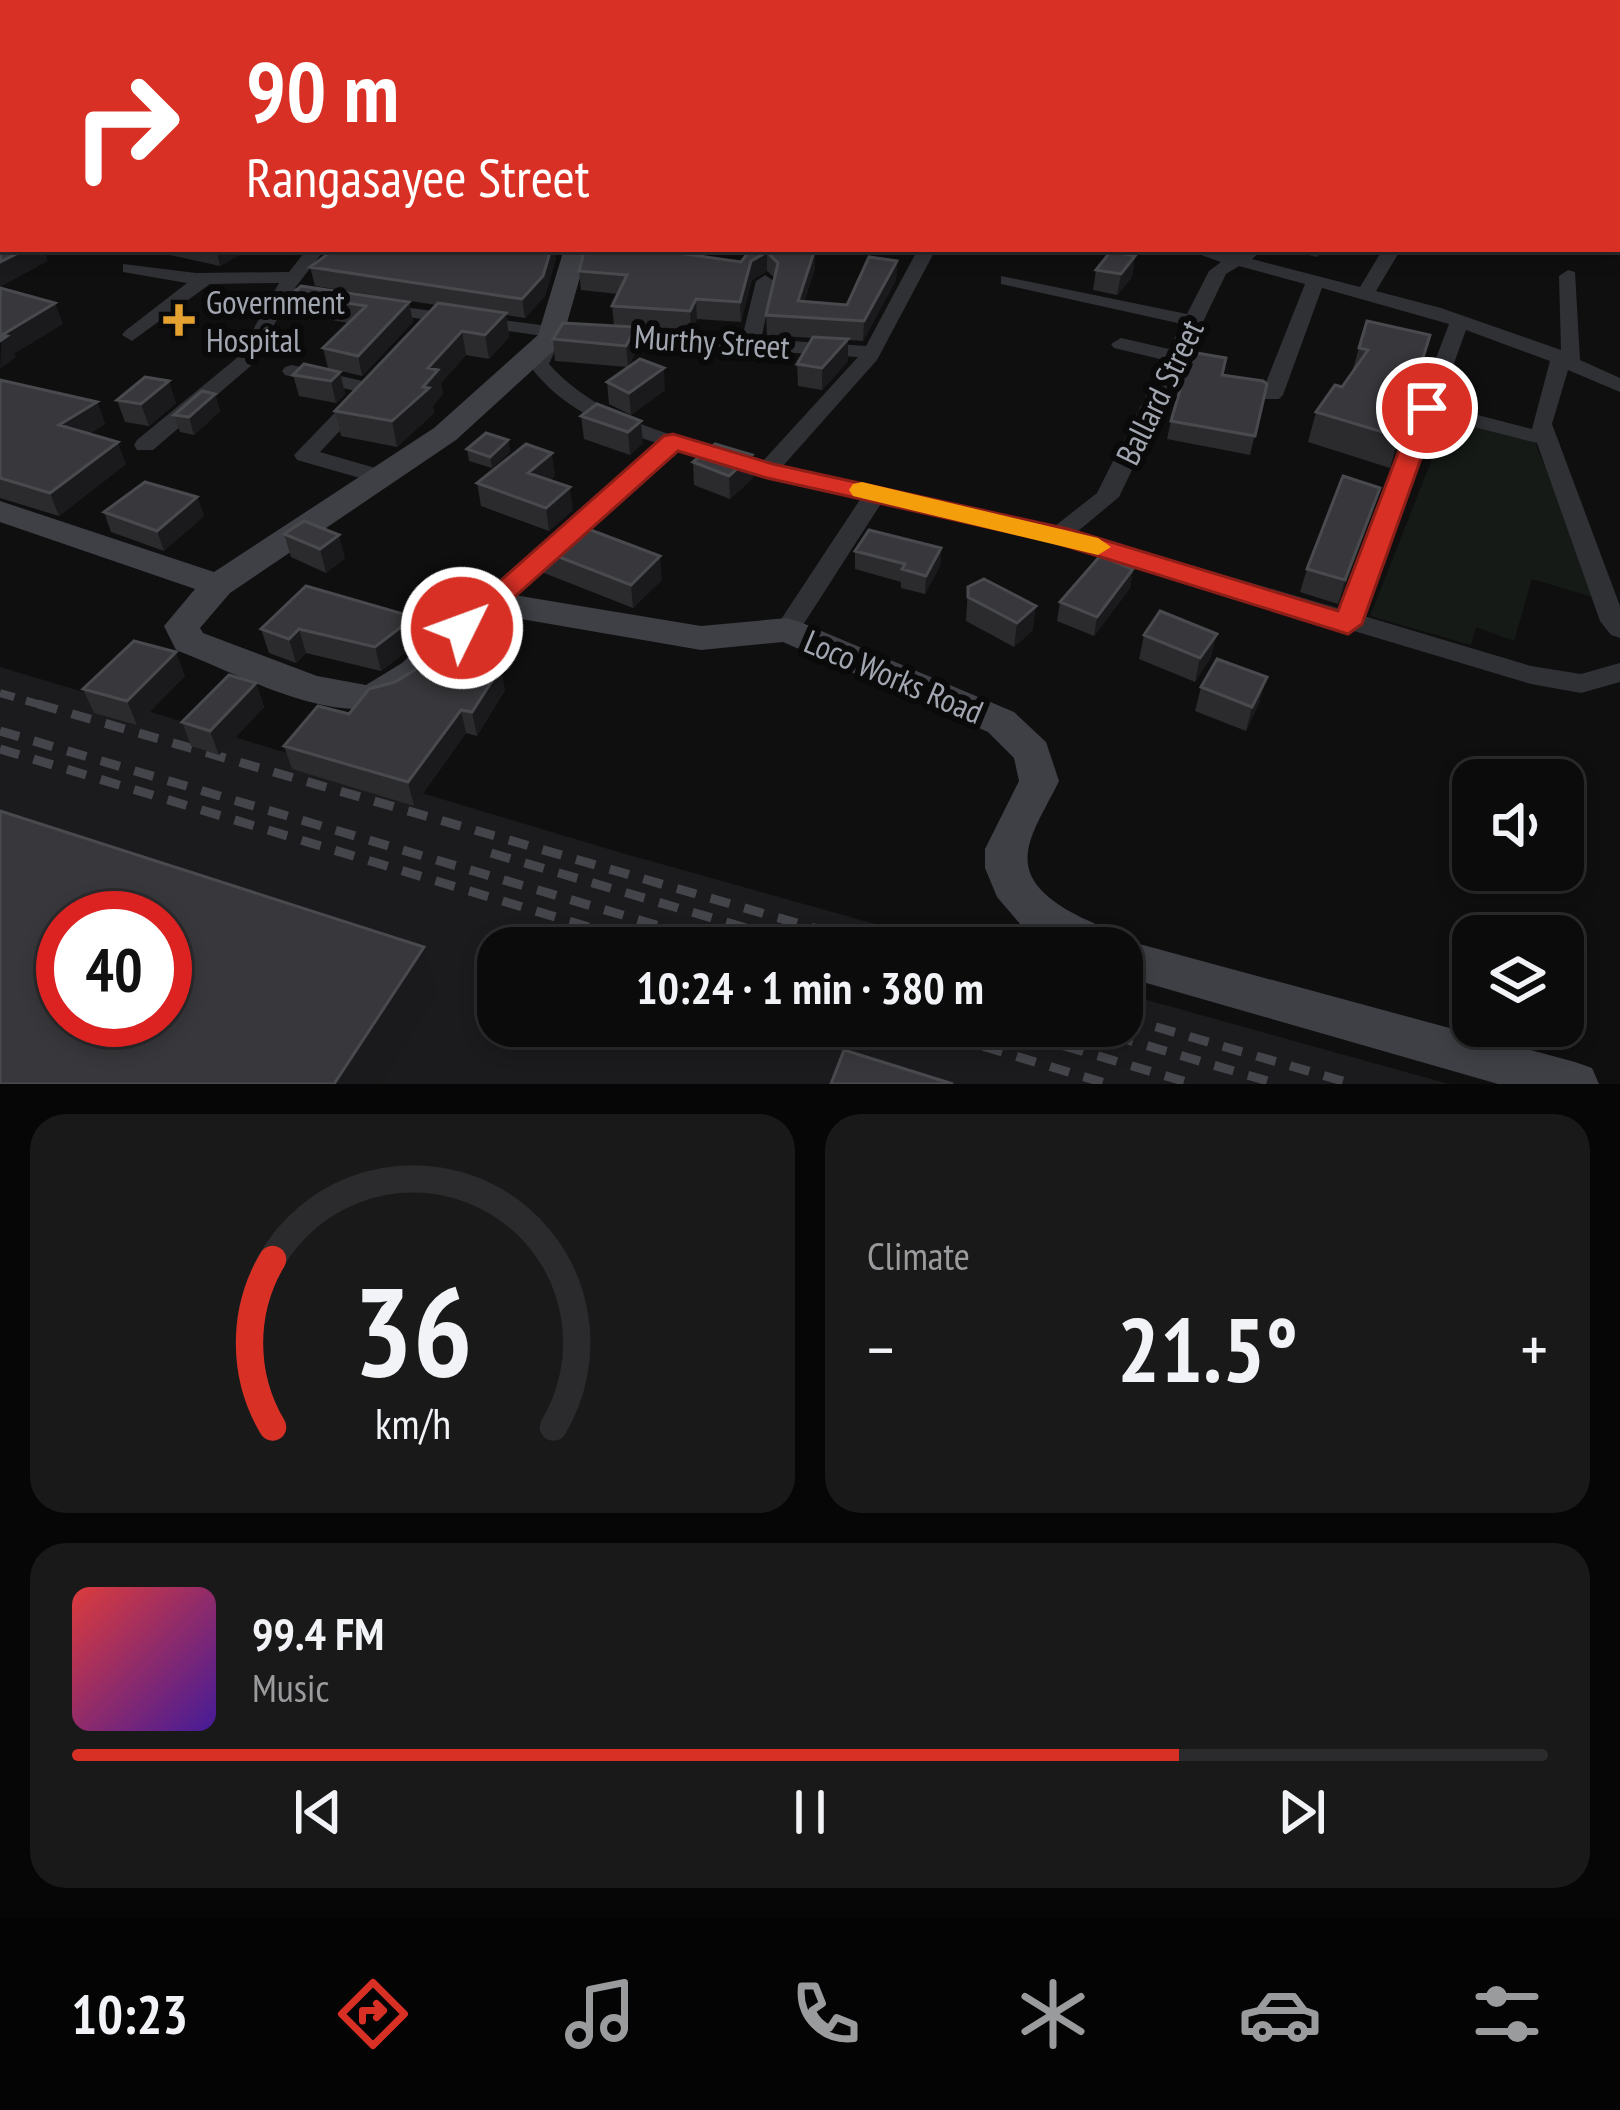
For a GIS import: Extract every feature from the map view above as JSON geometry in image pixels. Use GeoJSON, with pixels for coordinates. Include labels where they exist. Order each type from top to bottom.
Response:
{"type":"FeatureCollection","features":[{"type":"Feature","properties":{"kind":"street"},"geometry":{"type":"LineString","coordinates":[[146,446],[246,360],[288,285],[314,252]]}},
{"type":"Feature","properties":{"kind":"street"},"geometry":{"type":"LineString","coordinates":[[575,252],[539,365],[565,395],[631,428],[767,470],[1059,535],[1348,624],[1548,678],[1581,684],[1620,672]]}},
{"type":"Feature","properties":{"kind":"street"},"geometry":{"type":"LineString","coordinates":[[767,470],[872,352],[925,252]]}},
{"type":"Feature","properties":{"kind":"street"},"geometry":{"type":"LineString","coordinates":[[1204,252],[1459,322],[1620,386]]}},
{"type":"Feature","properties":{"kind":"street","name":"Ballard Street"},"geometry":{"type":"LineString","coordinates":[[1059,535],[1107,497],[1160,394],[1172,356],[1218,271],[1249,252]]}},
{"type":"Feature","properties":{"kind":"street"},"geometry":{"type":"LineString","coordinates":[[1364,295],[1390,252]]}},
{"type":"Feature","properties":{"kind":"street","name":"Murthy Street"},"geometry":{"type":"LineString","coordinates":[[130,268],[288,285],[429,323],[551,336],[872,352]]}},
{"type":"Feature","properties":{"kind":"street"},"geometry":{"type":"LineString","coordinates":[[1568,276],[1565,305],[1573,334],[1540,424],[1612,621],[1620,629]]}},
{"type":"Feature","properties":{"kind":"street"},"geometry":{"type":"LineString","coordinates":[[132,335],[206,278]]}},
{"type":"Feature","properties":{"kind":"street"},"geometry":{"type":"LineString","coordinates":[[1008,280],[1194,321]]}},
{"type":"Feature","properties":{"kind":"street"},"geometry":{"type":"LineString","coordinates":[[750,344],[764,281]]}},
{"type":"Feature","properties":{"kind":"street"},"geometry":{"type":"LineString","coordinates":[[1273,395],[1314,284]]}},
{"type":"Feature","properties":{"kind":"street"},"geometry":{"type":"LineString","coordinates":[[1348,624],[1459,322]]}},
{"type":"Feature","properties":{"kind":"street"},"geometry":{"type":"LineString","coordinates":[[551,336],[446,434],[218,585],[182,626],[189,641],[341,696],[368,698],[404,680],[673,442]]}},
{"type":"Feature","properties":{"kind":"street"},"geometry":{"type":"LineString","coordinates":[[1121,344],[1172,356]]}},
{"type":"Feature","properties":{"kind":"street"},"geometry":{"type":"LineString","coordinates":[[292,371],[376,381],[305,455],[381,477]]}},
{"type":"Feature","properties":{"kind":"street"},"geometry":{"type":"LineString","coordinates":[[1427,408],[1546,440]]}},
{"type":"Feature","properties":{"kind":"street"},"geometry":{"type":"LineString","coordinates":[[787,630],[876,493]]}},
{"type":"Feature","properties":{"kind":"street"},"geometry":{"type":"LineString","coordinates":[[0,511],[218,585]]}},
{"type":"Feature","properties":{"kind":"street","name":"Loco Works Road"},"geometry":{"type":"LineString","coordinates":[[490,602],[701,638],[787,630],[1001,722],[1032,752],[1040,782],[1006,847],[1009,881],[1046,922],[1057,927]]}},
{"type":"Feature","properties":{"kind":"street"},"geometry":{"type":"LineString","coordinates":[[1143,963],[1575,1084]]}},
{"type":"Feature","properties":{"kind":"shaded area"},"geometry":{"type":"Polygon","coordinates":[[[1449,416],[1533,437],[1599,599],[1532,579],[1514,641],[1476,627],[1471,645],[1370,616],[1449,416]]]}},
{"type":"Feature","properties":{"kind":"shaded area"},"geometry":{"type":"Polygon","coordinates":[[[0,667],[886,927],[477,927],[477,1047],[1143,1047],[1143,999],[1449,1084],[0,1084],[0,667]]]}},
{"type":"Feature","properties":{"kind":"building"},"geometry":{"type":"Polygon","coordinates":[[[0,252],[20,252],[0,262],[0,252]]]}},
{"type":"Feature","properties":{"kind":"building"},"geometry":{"type":"Polygon","coordinates":[[[331,252],[550,252],[543,276],[522,299],[310,267],[331,252]]]}},
{"type":"Feature","properties":{"kind":"building"},"geometry":{"type":"Polygon","coordinates":[[[584,252],[671,252],[741,262],[749,252],[767,252],[751,261],[740,302],[696,299],[690,311],[612,306],[627,275],[579,271],[584,252]]]}},
{"type":"Feature","properties":{"kind":"building"},"geometry":{"type":"Polygon","coordinates":[[[767,252],[814,252],[798,301],[847,305],[869,257],[897,261],[864,321],[766,315],[778,263],[767,252]]]}},
{"type":"Feature","properties":{"kind":"building"},"geometry":{"type":"Polygon","coordinates":[[[1110,252],[1135,256],[1121,274],[1096,270],[1110,252]]]}},
{"type":"Feature","properties":{"kind":"building"},"geometry":{"type":"Polygon","coordinates":[[[301,286],[409,302],[358,356],[323,348],[366,306],[292,294],[301,286]]]}},
{"type":"Feature","properties":{"kind":"building"},"geometry":{"type":"Polygon","coordinates":[[[0,288],[55,303],[2,335],[7,336],[0,341],[0,288]]]}},
{"type":"Feature","properties":{"kind":"building"},"geometry":{"type":"Polygon","coordinates":[[[438,303],[506,313],[485,335],[462,331],[428,368],[438,370],[423,387],[429,388],[392,421],[335,411],[438,303]]]}},
{"type":"Feature","properties":{"kind":"building"},"geometry":{"type":"Polygon","coordinates":[[[1367,321],[1430,335],[1399,437],[1316,412],[1335,385],[1342,387],[1368,350],[1359,348],[1367,321]]]}},
{"type":"Feature","properties":{"kind":"building"},"geometry":{"type":"Polygon","coordinates":[[[563,323],[636,327],[626,346],[553,339],[563,323]]]}},
{"type":"Feature","properties":{"kind":"building"},"geometry":{"type":"Polygon","coordinates":[[[813,337],[848,339],[822,368],[797,364],[813,337]]]}},
{"type":"Feature","properties":{"kind":"building"},"geometry":{"type":"Polygon","coordinates":[[[1191,352],[1226,358],[1222,375],[1267,384],[1255,436],[1171,421],[1191,352]]]}},
{"type":"Feature","properties":{"kind":"building"},"geometry":{"type":"Polygon","coordinates":[[[640,359],[664,368],[629,393],[607,382],[640,359]]]}},
{"type":"Feature","properties":{"kind":"building"},"geometry":{"type":"Polygon","coordinates":[[[304,364],[340,372],[331,381],[293,375],[304,364]]]}},
{"type":"Feature","properties":{"kind":"building"},"geometry":{"type":"Polygon","coordinates":[[[145,377],[169,381],[141,404],[117,400],[145,377]]]}},
{"type":"Feature","properties":{"kind":"building"},"geometry":{"type":"Polygon","coordinates":[[[0,380],[97,402],[59,425],[118,442],[50,493],[0,478],[0,380]]]}},
{"type":"Feature","properties":{"kind":"building"},"geometry":{"type":"Polygon","coordinates":[[[202,391],[215,394],[189,417],[174,415],[202,391]]]}},
{"type":"Feature","properties":{"kind":"building"},"geometry":{"type":"Polygon","coordinates":[[[597,404],[641,421],[628,432],[581,416],[597,404]]]}},
{"type":"Feature","properties":{"kind":"building"},"geometry":{"type":"Polygon","coordinates":[[[486,433],[508,440],[490,457],[467,449],[486,433]]]}},
{"type":"Feature","properties":{"kind":"building"},"geometry":{"type":"Polygon","coordinates":[[[526,444],[552,453],[528,473],[570,487],[546,508],[477,483],[526,444]]]}},
{"type":"Feature","properties":{"kind":"building"},"geometry":{"type":"Polygon","coordinates":[[[715,444],[752,455],[729,476],[693,462],[715,444]]]}},
{"type":"Feature","properties":{"kind":"building"},"geometry":{"type":"Polygon","coordinates":[[[1343,476],[1380,488],[1345,580],[1307,569],[1343,476]]]}},
{"type":"Feature","properties":{"kind":"building"},"geometry":{"type":"Polygon","coordinates":[[[145,482],[197,497],[157,531],[104,512],[145,482]]]}},
{"type":"Feature","properties":{"kind":"building"},"geometry":{"type":"Polygon","coordinates":[[[304,521],[339,535],[320,549],[284,534],[304,521]]]}},
{"type":"Feature","properties":{"kind":"building"},"geometry":{"type":"Polygon","coordinates":[[[572,523],[660,556],[631,585],[541,550],[572,523]]]}},
{"type":"Feature","properties":{"kind":"building"},"geometry":{"type":"Polygon","coordinates":[[[869,530],[941,548],[926,576],[902,569],[905,564],[855,551],[869,530]]]}},
{"type":"Feature","properties":{"kind":"building"},"geometry":{"type":"Polygon","coordinates":[[[1100,556],[1133,569],[1097,617],[1060,602],[1100,556]]]}},
{"type":"Feature","properties":{"kind":"building"},"geometry":{"type":"Polygon","coordinates":[[[984,579],[1036,606],[1017,623],[968,597],[968,587],[984,579]]]}},
{"type":"Feature","properties":{"kind":"building"},"geometry":{"type":"Polygon","coordinates":[[[306,586],[414,617],[375,647],[299,629],[289,639],[261,629],[306,586]]]}},
{"type":"Feature","properties":{"kind":"building"},"geometry":{"type":"Polygon","coordinates":[[[1160,611],[1217,634],[1200,658],[1144,635],[1160,611]]]}},
{"type":"Feature","properties":{"kind":"building"},"geometry":{"type":"Polygon","coordinates":[[[134,641],[176,652],[127,701],[83,689],[134,641]]]}},
{"type":"Feature","properties":{"kind":"building"},"geometry":{"type":"Polygon","coordinates":[[[465,658],[501,667],[472,712],[461,710],[408,782],[284,746],[318,706],[349,714],[369,689],[395,682],[421,666],[453,674],[465,658]]]}},
{"type":"Feature","properties":{"kind":"building"},"geometry":{"type":"Polygon","coordinates":[[[1217,659],[1267,677],[1252,707],[1201,687],[1217,659]]]}},
{"type":"Feature","properties":{"kind":"building"},"geometry":{"type":"Polygon","coordinates":[[[229,675],[256,683],[210,731],[182,722],[229,675]]]}},
{"type":"Feature","properties":{"kind":"building"},"geometry":{"type":"Polygon","coordinates":[[[0,811],[424,947],[334,1084],[0,1084],[0,811]]]}},
{"type":"Feature","properties":{"kind":"building"},"geometry":{"type":"Polygon","coordinates":[[[844,1050],[953,1084],[831,1084],[844,1050]]]}},
{"type":"Feature","properties":{"kind":"railway"},"geometry":{"type":"LineString","coordinates":[[0,693],[48,707]]}},
{"type":"Feature","properties":{"kind":"railway"},"geometry":{"type":"LineString","coordinates":[[38,704],[810,927]]}},
{"type":"Feature","properties":{"kind":"railway"},"geometry":{"type":"LineString","coordinates":[[0,731],[663,927]]}},
{"type":"Feature","properties":{"kind":"railway"},"geometry":{"type":"LineString","coordinates":[[0,749],[589,927]]}},
{"type":"Feature","properties":{"kind":"railway"},"geometry":{"type":"LineString","coordinates":[[491,853],[743,927]]}},
{"type":"Feature","properties":{"kind":"railway"},"geometry":{"type":"LineString","coordinates":[[1143,1023],[1353,1084]]}},
{"type":"Feature","properties":{"kind":"railway"},"geometry":{"type":"LineString","coordinates":[[1143,1044],[1278,1084]]}},
{"type":"Feature","properties":{"kind":"railway"},"geometry":{"type":"LineString","coordinates":[[986,1047],[1108,1084]]}},
{"type":"Feature","properties":{"kind":"railway"},"geometry":{"type":"LineString","coordinates":[[1068,1047],[1193,1084]]}},
{"type":"Feature","properties":{"kind":"slow traffic"},"geometry":{"type":"LineString","coordinates":[[862,490],[1098,547]]}},
{"type":"Feature","properties":{"kind":"place","name":"Government Hospital"},"geometry":{"type":"Point","coordinates":[179,320]}},
{"type":"Feature","properties":{"kind":"route"},"geometry":{"type":"LineString","coordinates":[[462,628],[673,442],[767,470],[1059,535],[1348,624],[1427,408]]}}]}
